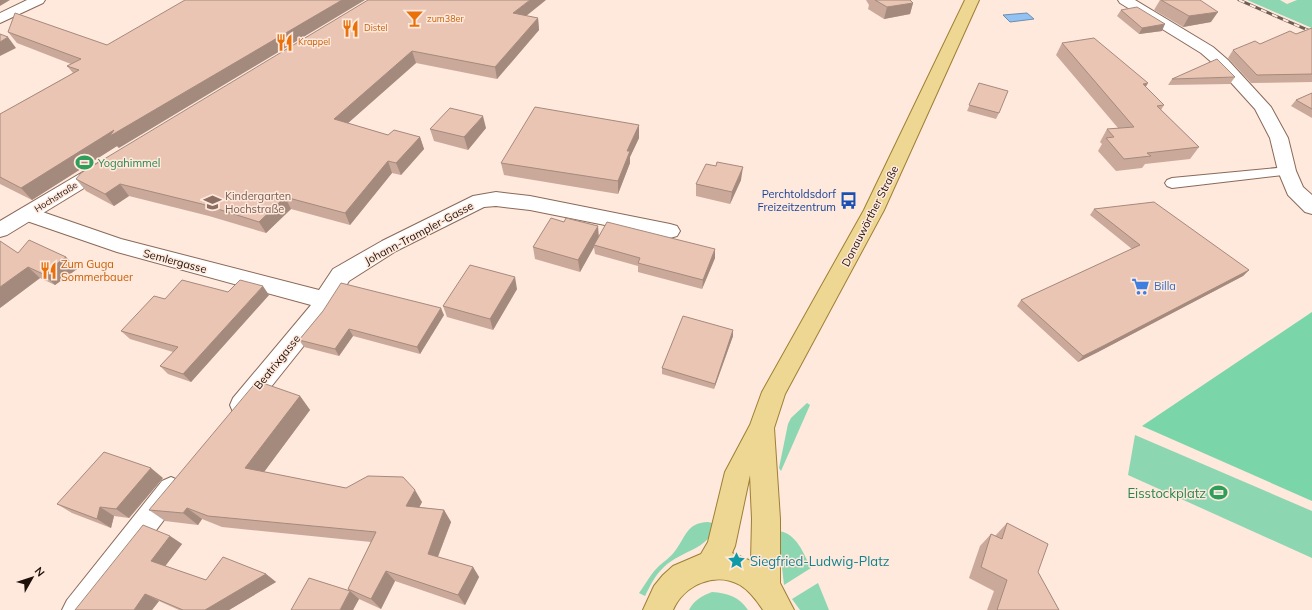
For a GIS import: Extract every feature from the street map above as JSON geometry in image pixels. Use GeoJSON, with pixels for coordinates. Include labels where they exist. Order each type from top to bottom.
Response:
{"type":"FeatureCollection","features":[{"type":"Feature","properties":{"kind":"main road","name":"Donauwörther Straße"},"geometry":{"type":"LineString","coordinates":[[710,566],[721,546],[738,472],[761,428],[774,392],[837,280],[874,210],[972,0]]}},
{"type":"Feature","properties":{"kind":"main road","name":"Donauwörther Straße"},"geometry":{"type":"LineString","coordinates":[[761,428],[772,599]]}},
{"type":"Feature","properties":{"kind":"main road"},"geometry":{"type":"LineString","coordinates":[[658,610],[667,592],[679,578],[693,570],[720,565],[741,570],[750,575],[772,599]]}},
{"type":"Feature","properties":{"kind":"street"},"geometry":{"type":"LineString","coordinates":[[0,19],[38,0]]}},
{"type":"Feature","properties":{"kind":"street"},"geometry":{"type":"LineString","coordinates":[[1126,0],[1207,50],[1222,63],[1262,107],[1280,138],[1287,171],[1295,190],[1312,207]]}},
{"type":"Feature","properties":{"kind":"street","name":"Hochstraße"},"geometry":{"type":"LineString","coordinates":[[0,230],[118,159]]}},
{"type":"Feature","properties":{"kind":"street","name":"Johann-Trampler-Gasse"},"geometry":{"type":"LineString","coordinates":[[324,300],[341,275],[389,246],[480,201],[496,198],[530,203],[670,232]]}},
{"type":"Feature","properties":{"kind":"street","name":"Semlergasse"},"geometry":{"type":"LineString","coordinates":[[28,214],[117,245],[324,300]]}},
{"type":"Feature","properties":{"kind":"street","name":"Beatrixgasse"},"geometry":{"type":"LineString","coordinates":[[227,422],[318,312],[324,300]]}},
{"type":"Feature","properties":{"kind":"street"},"geometry":{"type":"LineString","coordinates":[[77,610],[141,527],[187,472]]}},
{"type":"Feature","properties":{"kind":"lane"},"geometry":{"type":"LineString","coordinates":[[1172,183],[1287,171]]}},
{"type":"Feature","properties":{"kind":"green space"},"geometry":{"type":"Polygon","coordinates":[[[1247,0],[1280,0],[1287,4],[1297,0],[1312,0],[1312,28],[1247,0]]]}},
{"type":"Feature","properties":{"kind":"green space"},"geometry":{"type":"Polygon","coordinates":[[[1312,312],[1312,501],[1142,426],[1312,312]]]}},
{"type":"Feature","properties":{"kind":"green space"},"geometry":{"type":"Polygon","coordinates":[[[807,403],[810,405],[781,471],[779,468],[788,424],[791,418],[807,403]]]}},
{"type":"Feature","properties":{"kind":"green space","name":"Eisstockplatz"},"geometry":{"type":"Polygon","coordinates":[[[1135,435],[1312,511],[1312,558],[1128,475],[1135,435]]]}},
{"type":"Feature","properties":{"kind":"green space"},"geometry":{"type":"Polygon","coordinates":[[[708,522],[717,524],[707,540],[694,549],[671,561],[664,567],[655,577],[645,596],[639,593],[654,571],[669,558],[679,546],[687,532],[695,525],[708,522]]]}},
{"type":"Feature","properties":{"kind":"green space"},"geometry":{"type":"Polygon","coordinates":[[[778,531],[785,533],[795,540],[811,568],[784,585],[778,531]]]}},
{"type":"Feature","properties":{"kind":"green space"},"geometry":{"type":"Polygon","coordinates":[[[818,583],[829,610],[800,610],[792,599],[818,583]]]}},
{"type":"Feature","properties":{"kind":"green space"},"geometry":{"type":"Polygon","coordinates":[[[712,592],[733,596],[748,610],[689,610],[699,599],[712,592]]]}},
{"type":"Feature","properties":{"kind":"water"},"geometry":{"type":"Polygon","coordinates":[[[1027,13],[1034,19],[1010,22],[1003,15],[1027,13]]]}},
{"type":"Feature","properties":{"kind":"building"},"geometry":{"type":"Polygon","coordinates":[[[185,0],[342,0],[110,136],[114,130],[21,188],[0,177],[0,114],[79,70],[67,66],[81,59],[8,32],[15,13],[107,45],[185,0]]]}},
{"type":"Feature","properties":{"kind":"building"},"geometry":{"type":"Polygon","coordinates":[[[368,0],[530,0],[513,13],[538,18],[495,67],[412,51],[334,119],[388,135],[394,130],[420,137],[396,163],[388,161],[345,213],[285,197],[259,222],[202,204],[120,184],[105,194],[76,179],[81,173],[368,0]]]}},
{"type":"Feature","properties":{"kind":"building"},"geometry":{"type":"Polygon","coordinates":[[[875,0],[910,0],[913,3],[887,7],[875,0]]]}},
{"type":"Feature","properties":{"kind":"building"},"geometry":{"type":"Polygon","coordinates":[[[1161,0],[1200,0],[1218,12],[1189,16],[1161,0]]]}},
{"type":"Feature","properties":{"kind":"building"},"geometry":{"type":"Polygon","coordinates":[[[1137,7],[1165,24],[1142,28],[1121,10],[1137,7]]]}},
{"type":"Feature","properties":{"kind":"building"},"geometry":{"type":"Polygon","coordinates":[[[1312,28],[1312,74],[1257,75],[1233,50],[1255,41],[1260,44],[1290,31],[1296,34],[1312,28]]]}},
{"type":"Feature","properties":{"kind":"building"},"geometry":{"type":"Polygon","coordinates":[[[0,34],[8,37],[0,42],[0,34]]]}},
{"type":"Feature","properties":{"kind":"building"},"geometry":{"type":"Polygon","coordinates":[[[1094,38],[1148,83],[1143,84],[1164,105],[1157,106],[1199,147],[1147,153],[1151,156],[1124,159],[1106,138],[1114,137],[1107,129],[1134,127],[1062,43],[1094,38]]]}},
{"type":"Feature","properties":{"kind":"building"},"geometry":{"type":"Polygon","coordinates":[[[1217,59],[1235,77],[1172,79],[1217,59]]]}},
{"type":"Feature","properties":{"kind":"building"},"geometry":{"type":"Polygon","coordinates":[[[979,83],[1008,91],[999,113],[969,105],[979,83]]]}},
{"type":"Feature","properties":{"kind":"building"},"geometry":{"type":"Polygon","coordinates":[[[1312,93],[1312,109],[1296,100],[1312,93]]]}},
{"type":"Feature","properties":{"kind":"building"},"geometry":{"type":"Polygon","coordinates":[[[535,107],[639,125],[627,151],[630,151],[618,181],[501,163],[535,107]]]}},
{"type":"Feature","properties":{"kind":"building"},"geometry":{"type":"Polygon","coordinates":[[[450,108],[483,116],[464,137],[430,129],[450,108]]]}},
{"type":"Feature","properties":{"kind":"building"},"geometry":{"type":"Polygon","coordinates":[[[717,162],[743,167],[732,192],[696,184],[706,164],[716,166],[717,162]]]}},
{"type":"Feature","properties":{"kind":"building","name":"Billa"},"geometry":{"type":"Polygon","coordinates":[[[1154,202],[1249,270],[1083,356],[1021,300],[1140,245],[1094,209],[1154,202]]]}},
{"type":"Feature","properties":{"kind":"building"},"geometry":{"type":"Polygon","coordinates":[[[551,218],[564,222],[566,218],[598,226],[578,260],[533,247],[551,218]]]}},
{"type":"Feature","properties":{"kind":"building"},"geometry":{"type":"Polygon","coordinates":[[[607,222],[715,249],[703,280],[638,263],[640,258],[594,245],[607,222]]]}},
{"type":"Feature","properties":{"kind":"building"},"geometry":{"type":"Polygon","coordinates":[[[29,240],[66,257],[43,274],[28,267],[0,287],[0,241],[18,253],[29,240]]]}},
{"type":"Feature","properties":{"kind":"building"},"geometry":{"type":"Polygon","coordinates":[[[470,265],[515,277],[490,319],[443,306],[470,265]]]}},
{"type":"Feature","properties":{"kind":"building"},"geometry":{"type":"Polygon","coordinates":[[[182,280],[228,292],[240,280],[263,286],[183,374],[160,366],[178,347],[121,331],[154,296],[165,299],[182,280]]]}},
{"type":"Feature","properties":{"kind":"building"},"geometry":{"type":"Polygon","coordinates":[[[341,283],[441,308],[417,347],[349,329],[335,349],[299,340],[323,311],[341,283]]]}},
{"type":"Feature","properties":{"kind":"building"},"geometry":{"type":"Polygon","coordinates":[[[683,316],[733,330],[715,384],[662,368],[683,316]]]}},
{"type":"Feature","properties":{"kind":"building"},"geometry":{"type":"Polygon","coordinates":[[[257,381],[300,396],[245,468],[346,488],[368,476],[403,477],[415,490],[406,506],[444,510],[428,554],[473,567],[458,595],[386,571],[371,599],[348,589],[376,532],[208,516],[187,508],[183,513],[149,510],[257,381]]]}},
{"type":"Feature","properties":{"kind":"building"},"geometry":{"type":"Polygon","coordinates":[[[104,452],[151,468],[116,509],[100,507],[97,519],[57,504],[104,452]]]}},
{"type":"Feature","properties":{"kind":"building"},"geometry":{"type":"Polygon","coordinates":[[[1007,523],[1048,544],[1038,572],[1059,610],[997,610],[1007,580],[981,567],[991,534],[1002,539],[1007,523]]]}},
{"type":"Feature","properties":{"kind":"building"},"geometry":{"type":"Polygon","coordinates":[[[143,525],[170,536],[151,561],[206,580],[223,557],[266,574],[205,610],[183,610],[145,594],[134,610],[75,610],[143,525]]]}},
{"type":"Feature","properties":{"kind":"building"},"geometry":{"type":"Polygon","coordinates":[[[309,578],[350,591],[340,610],[291,610],[309,578]]]}},
{"type":"Feature","properties":{"kind":"railway"},"geometry":{"type":"LineString","coordinates":[[1239,0],[1312,32]]}},
{"type":"Feature","properties":{"kind":"place","name":"zum38er"},"geometry":{"type":"Point","coordinates":[414,19]}},
{"type":"Feature","properties":{"kind":"place","name":"Distel"},"geometry":{"type":"Point","coordinates":[351,28]}},
{"type":"Feature","properties":{"kind":"place","name":"Krappel"},"geometry":{"type":"Point","coordinates":[285,42]}},
{"type":"Feature","properties":{"kind":"place","name":"Yogahimmel"},"geometry":{"type":"Point","coordinates":[85,163]}},
{"type":"Feature","properties":{"kind":"place","name":"Perchtoldsdorf Freizeitzentrum"},"geometry":{"type":"Point","coordinates":[849,200]}},
{"type":"Feature","properties":{"kind":"place","name":"Kindergarten Hochstraße"},"geometry":{"type":"Point","coordinates":[212,202]}},
{"type":"Feature","properties":{"kind":"place","name":"Zum Guga Sommerbauer"},"geometry":{"type":"Point","coordinates":[48,270]}},
{"type":"Feature","properties":{"kind":"place","name":"Billa"},"geometry":{"type":"Point","coordinates":[1141,286]}},
{"type":"Feature","properties":{"kind":"place","name":"Eisstockplatz"},"geometry":{"type":"Point","coordinates":[1219,493]}},
{"type":"Feature","properties":{"kind":"place","name":"Siegfried-Ludwig-Platz"},"geometry":{"type":"Point","coordinates":[737,561]}}]}
